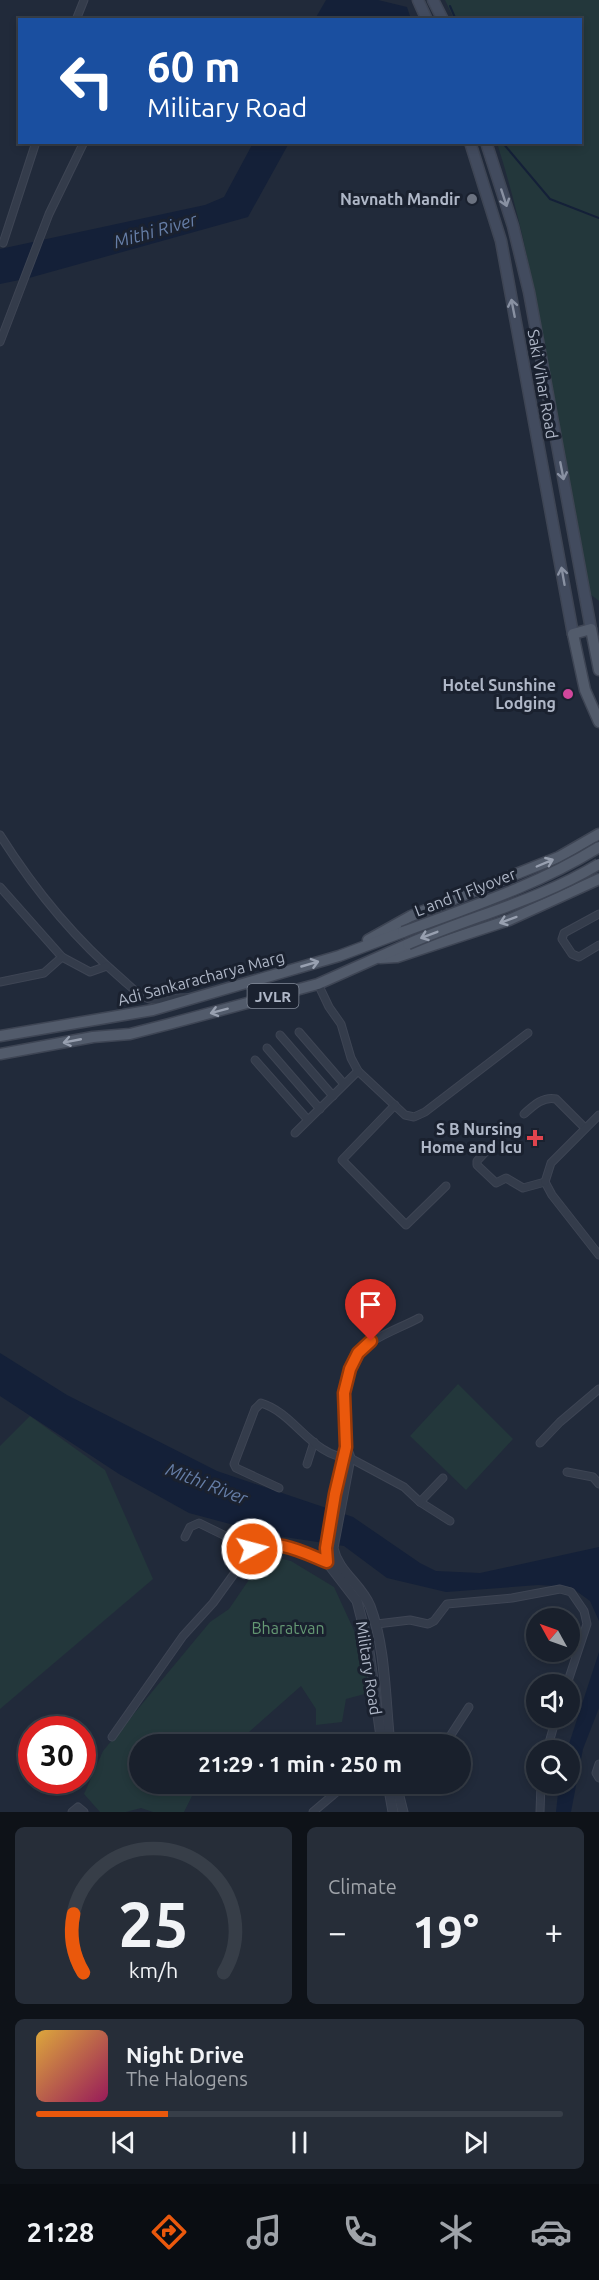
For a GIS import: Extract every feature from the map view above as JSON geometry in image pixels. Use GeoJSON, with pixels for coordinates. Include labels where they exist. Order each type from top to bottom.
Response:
{"type":"FeatureCollection","features":[{"type":"Feature","properties":{"kind":"main road"},"geometry":{"type":"LineString","coordinates":[[417,0],[425,15],[435,3],[442,18]]}},
{"type":"Feature","properties":{"kind":"main road","name":"Saki Vihar Road"},"geometry":{"type":"LineString","coordinates":[[471,144],[501,241],[573,634]]}},
{"type":"Feature","properties":{"kind":"main road","name":"Saki Vihar Road"},"geometry":{"type":"LineString","coordinates":[[487,144],[513,226],[529,292],[574,536],[595,628]]}},
{"type":"Feature","properties":{"kind":"main road"},"geometry":{"type":"LineString","coordinates":[[556,538],[574,536]]}},
{"type":"Feature","properties":{"kind":"main road"},"geometry":{"type":"LineString","coordinates":[[599,670],[595,628],[573,634],[585,690],[599,722]]}},
{"type":"Feature","properties":{"kind":"main road"},"geometry":{"type":"LineString","coordinates":[[578,653],[596,647]]}},
{"type":"Feature","properties":{"kind":"main road"},"geometry":{"type":"LineString","coordinates":[[339,956],[411,916],[493,886],[580,846],[599,834]]}},
{"type":"Feature","properties":{"kind":"main road"},"geometry":{"type":"LineString","coordinates":[[374,958],[397,957],[509,920],[599,879],[580,846]]}},
{"type":"Feature","properties":{"kind":"main road","name":"L and T Flyover"},"geometry":{"type":"LineString","coordinates":[[339,956],[498,897],[566,867],[599,847]]}},
{"type":"Feature","properties":{"kind":"main road","name":"L and T Flyover"},"geometry":{"type":"LineString","coordinates":[[374,958],[504,910],[573,880],[599,864]]}},
{"type":"Feature","properties":{"kind":"main road","name":"Adi Sankaracharya Marg"},"geometry":{"type":"LineString","coordinates":[[0,1036],[70,1022],[128,1016],[339,956]]}},
{"type":"Feature","properties":{"kind":"main road","name":"JVLR"},"geometry":{"type":"LineString","coordinates":[[0,1054],[93,1037],[130,1034],[169,1024],[318,984],[374,958]]}},
{"type":"Feature","properties":{"kind":"street"},"geometry":{"type":"LineString","coordinates":[[77,18],[84,0]]}},
{"type":"Feature","properties":{"kind":"street"},"geometry":{"type":"LineString","coordinates":[[3,243],[35,144]]}},
{"type":"Feature","properties":{"kind":"street"},"geometry":{"type":"LineString","coordinates":[[0,342],[49,214],[83,144]]}},
{"type":"Feature","properties":{"kind":"street"},"geometry":{"type":"LineString","coordinates":[[0,835],[28,880],[76,936],[141,995],[151,1000],[176,996],[192,998]]}},
{"type":"Feature","properties":{"kind":"street"},"geometry":{"type":"LineString","coordinates":[[0,887],[62,957],[90,972],[107,966]]}},
{"type":"Feature","properties":{"kind":"street"},"geometry":{"type":"LineString","coordinates":[[599,914],[564,933],[562,939],[572,954],[579,957],[599,945]]}},
{"type":"Feature","properties":{"kind":"street"},"geometry":{"type":"LineString","coordinates":[[0,982],[44,973],[62,957]]}},
{"type":"Feature","properties":{"kind":"street"},"geometry":{"type":"LineString","coordinates":[[318,984],[329,1007],[341,1024],[351,1058],[358,1071],[405,1115],[414,1117],[425,1112],[528,1033]]}},
{"type":"Feature","properties":{"kind":"street"},"geometry":{"type":"LineString","coordinates":[[299,1032],[344,1084]]}},
{"type":"Feature","properties":{"kind":"street"},"geometry":{"type":"LineString","coordinates":[[280,1035],[333,1096]]}},
{"type":"Feature","properties":{"kind":"street"},"geometry":{"type":"LineString","coordinates":[[267,1048],[320,1109]]}},
{"type":"Feature","properties":{"kind":"street"},"geometry":{"type":"LineString","coordinates":[[255,1060],[308,1120]]}},
{"type":"Feature","properties":{"kind":"street"},"geometry":{"type":"LineString","coordinates":[[295,1133],[358,1071]]}},
{"type":"Feature","properties":{"kind":"street"},"geometry":{"type":"LineString","coordinates":[[524,1114],[537,1102],[552,1098],[556,1099],[585,1128]]}},
{"type":"Feature","properties":{"kind":"street"},"geometry":{"type":"LineString","coordinates":[[395,1106],[342,1160],[406,1225],[446,1186]]}},
{"type":"Feature","properties":{"kind":"street"},"geometry":{"type":"LineString","coordinates":[[599,1115],[551,1163],[545,1182],[552,1195],[599,1255]]}},
{"type":"Feature","properties":{"kind":"street"},"geometry":{"type":"LineString","coordinates":[[494,1143],[477,1161],[477,1165],[491,1182],[496,1183],[506,1178],[517,1187],[524,1188],[545,1182]]}},
{"type":"Feature","properties":{"kind":"street"},"geometry":{"type":"LineString","coordinates":[[331,1561],[330,1548],[346,1458],[344,1393],[350,1369],[358,1353],[371,1341],[419,1318]]}},
{"type":"Feature","properties":{"kind":"street"},"geometry":{"type":"LineString","coordinates":[[540,1443],[560,1422],[599,1389]]}},
{"type":"Feature","properties":{"kind":"street"},"geometry":{"type":"LineString","coordinates":[[279,1488],[236,1468],[234,1464],[258,1405],[265,1404],[284,1416],[322,1449],[346,1458],[404,1487],[420,1502],[450,1521]]}},
{"type":"Feature","properties":{"kind":"street"},"geometry":{"type":"LineString","coordinates":[[307,1464],[314,1442]]}},
{"type":"Feature","properties":{"kind":"street"},"geometry":{"type":"LineString","coordinates":[[567,1472],[593,1477],[599,1484]]}},
{"type":"Feature","properties":{"kind":"street"},"geometry":{"type":"LineString","coordinates":[[420,1502],[444,1478]]}},
{"type":"Feature","properties":{"kind":"street"},"geometry":{"type":"LineString","coordinates":[[185,1537],[190,1527],[199,1523],[252,1549]]}},
{"type":"Feature","properties":{"kind":"street"},"geometry":{"type":"LineString","coordinates":[[112,1737],[183,1636],[226,1586],[252,1549],[261,1544],[278,1545],[331,1561],[365,1595],[376,1624],[386,1734]]}},
{"type":"Feature","properties":{"kind":"street","name":"Military Road"},"geometry":{"type":"LineString","coordinates":[[331,1561],[357,1600],[368,1644],[383,1734]]}},
{"type":"Feature","properties":{"kind":"street"},"geometry":{"type":"LineString","coordinates":[[376,1624],[410,1620],[428,1624],[434,1621],[447,1604],[512,1598],[560,1589],[571,1592],[584,1611],[587,1624],[570,1674]]}},
{"type":"Feature","properties":{"kind":"street"},"geometry":{"type":"LineString","coordinates":[[451,1734],[469,1707]]}},
{"type":"Feature","properties":{"kind":"street"},"geometry":{"type":"LineString","coordinates":[[599,1764],[596,1773],[599,1778]]}},
{"type":"Feature","properties":{"kind":"street"},"geometry":{"type":"LineString","coordinates":[[313,1812],[334,1794]]}},
{"type":"Feature","properties":{"kind":"street"},"geometry":{"type":"LineString","coordinates":[[390,1794],[393,1812]]}},
{"type":"Feature","properties":{"kind":"street"},"geometry":{"type":"LineString","coordinates":[[398,1794],[403,1812]]}},
{"type":"Feature","properties":{"kind":"street"},"geometry":{"type":"LineString","coordinates":[[540,1812],[541,1794]]}},
{"type":"Feature","properties":{"kind":"street"},"geometry":{"type":"LineString","coordinates":[[72,1812],[78,1808],[84,1812]]}},
{"type":"Feature","properties":{"kind":"green space"},"geometry":{"type":"Polygon","coordinates":[[[445,0],[599,0],[599,601],[581,587],[573,556],[552,399],[535,296],[512,194],[497,144],[582,144],[582,18],[454,18],[445,0]]]}},
{"type":"Feature","properties":{"kind":"green space"},"geometry":{"type":"Polygon","coordinates":[[[458,1384],[513,1439],[466,1490],[410,1436],[458,1384]]]}},
{"type":"Feature","properties":{"kind":"green space"},"geometry":{"type":"Polygon","coordinates":[[[30,1416],[105,1470],[153,1579],[0,1709],[0,1446],[30,1416]]]}},
{"type":"Feature","properties":{"kind":"green space","name":"Bharatvan"},"geometry":{"type":"Polygon","coordinates":[[[266,1555],[291,1561],[334,1587],[363,1650],[372,1692],[346,1699],[342,1722],[316,1725],[316,1709],[301,1686],[247,1734],[129,1734],[129,1794],[193,1794],[184,1812],[153,1812],[141,1808],[126,1812],[100,1812],[84,1794],[96,1794],[96,1767],[103,1751],[210,1622],[229,1609],[266,1555]]]}},
{"type":"Feature","properties":{"kind":"water"},"geometry":{"type":"Polygon","coordinates":[[[326,0],[378,0],[407,7],[411,18],[316,18],[326,0]]]}},
{"type":"Feature","properties":{"kind":"water","name":"Mithi River"},"geometry":{"type":"Polygon","coordinates":[[[252,144],[288,144],[248,217],[0,284],[0,249],[205,205],[224,197],[252,144]]]}},
{"type":"Feature","properties":{"kind":"water","name":"Mithi River"},"geometry":{"type":"Polygon","coordinates":[[[0,1353],[67,1395],[217,1471],[353,1517],[420,1563],[436,1571],[480,1573],[599,1547],[599,1621],[590,1601],[571,1587],[538,1585],[446,1592],[387,1578],[344,1546],[271,1535],[189,1513],[119,1474],[0,1396],[0,1353]]]}},
{"type":"Feature","properties":{"kind":"water"},"geometry":{"type":"Polygon","coordinates":[[[599,1652],[599,1708],[583,1749],[580,1765],[580,1740],[570,1740],[574,1728],[580,1728],[580,1710],[599,1652]]]}},
{"type":"Feature","properties":{"kind":"water"},"geometry":{"type":"Polygon","coordinates":[[[558,1794],[574,1794],[571,1812],[556,1812],[558,1794]]]}},
{"type":"Feature","properties":{"kind":"waterway"},"geometry":{"type":"LineString","coordinates":[[450,6],[455,18]]}},
{"type":"Feature","properties":{"kind":"waterway"},"geometry":{"type":"LineString","coordinates":[[504,144],[550,199],[599,218]]}},
{"type":"Feature","properties":{"kind":"place","name":"Navnath Mandir"},"geometry":{"type":"Point","coordinates":[472,199]}},
{"type":"Feature","properties":{"kind":"place","name":"Hotel Sunshine Lodging"},"geometry":{"type":"Point","coordinates":[568,694]}},
{"type":"Feature","properties":{"kind":"place","name":"S B Nursing Home and Icu"},"geometry":{"type":"Point","coordinates":[535,1138]}},
{"type":"Feature","properties":{"kind":"route"},"geometry":{"type":"LineString","coordinates":[[252,1549],[261,1544],[278,1545],[327,1562],[326,1548],[346,1447],[344,1393],[350,1369],[358,1353],[371,1341]]}}]}
